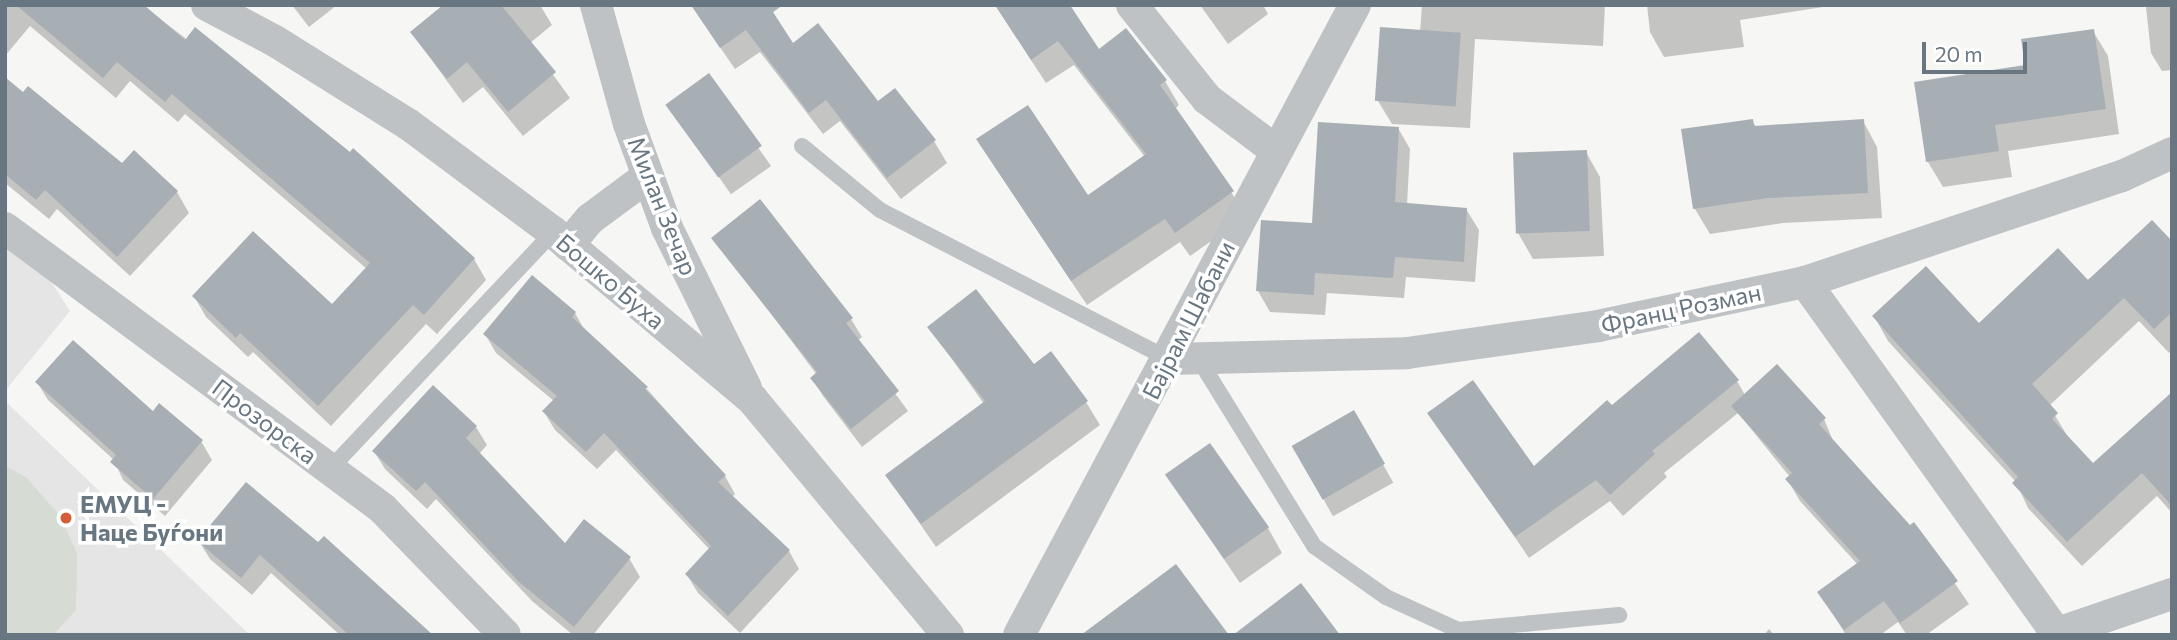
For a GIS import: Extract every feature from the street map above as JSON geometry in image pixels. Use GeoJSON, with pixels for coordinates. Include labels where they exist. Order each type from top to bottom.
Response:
{"type":"FeatureCollection","features":[{"type":"Feature","properties":{"kind":"street","name":"Бошко Буха"},"geometry":{"type":"LineString","coordinates":[[207,5],[275,41],[408,124],[561,239],[752,399],[948,635]]}},
{"type":"Feature","properties":{"kind":"street","name":"Милан Зечар"},"geometry":{"type":"LineString","coordinates":[[596,5],[648,176],[667,228],[752,399]]}},
{"type":"Feature","properties":{"kind":"street"},"geometry":{"type":"LineString","coordinates":[[1132,5],[1207,99],[1275,150]]}},
{"type":"Feature","properties":{"kind":"street","name":"Бајрам Шабани"},"geometry":{"type":"LineString","coordinates":[[1019,635],[1183,359],[1275,150],[1355,5]]}},
{"type":"Feature","properties":{"kind":"street","name":"Франц Розман"},"geometry":{"type":"LineString","coordinates":[[1183,359],[1407,354],[1498,344],[1805,282],[2123,176],[2172,153]]}},
{"type":"Feature","properties":{"kind":"street"},"geometry":{"type":"LineString","coordinates":[[561,239],[648,176]]}},
{"type":"Feature","properties":{"kind":"street","name":"Прозорска"},"geometry":{"type":"LineString","coordinates":[[5,228],[383,509],[505,635]]}},
{"type":"Feature","properties":{"kind":"street"},"geometry":{"type":"LineString","coordinates":[[1805,282],[2054,634],[2172,594]]}},
{"type":"Feature","properties":{"kind":"lane"},"geometry":{"type":"LineString","coordinates":[[802,146],[880,210],[1183,359],[1314,546],[1386,597],[1458,630],[1619,615]]}},
{"type":"Feature","properties":{"kind":"lane"},"geometry":{"type":"LineString","coordinates":[[330,469],[561,239]]}},
{"type":"Feature","properties":{"kind":"shaded area"},"geometry":{"type":"Polygon","coordinates":[[[5,211],[70,311],[5,391],[5,211]]]}},
{"type":"Feature","properties":{"kind":"shaded area","name":"ЕМУЦ - Наце Буѓони"},"geometry":{"type":"Polygon","coordinates":[[[5,401],[250,635],[5,635],[5,401]]]}},
{"type":"Feature","properties":{"kind":"shaded area"},"geometry":{"type":"Polygon","coordinates":[[[5,466],[26,477],[60,516],[77,553],[76,610],[53,635],[5,635],[5,466]]]}},
{"type":"Feature","properties":{"kind":"building"},"geometry":{"type":"Polygon","coordinates":[[[16,5],[144,5],[185,40],[195,27],[350,152],[353,148],[475,258],[424,315],[413,305],[318,406],[240,333],[236,338],[192,296],[253,231],[332,304],[370,263],[172,94],[165,102],[117,62],[103,78],[16,5]]]}},
{"type":"Feature","properties":{"kind":"building"},"geometry":{"type":"Polygon","coordinates":[[[443,5],[501,5],[556,72],[508,112],[467,62],[447,79],[410,32],[443,5]]]}},
{"type":"Feature","properties":{"kind":"building"},"geometry":{"type":"Polygon","coordinates":[[[691,5],[783,5],[773,12],[793,43],[818,23],[878,101],[895,88],[936,140],[887,178],[826,100],[809,113],[746,30],[720,48],[691,5]]]}},
{"type":"Feature","properties":{"kind":"building"},"geometry":{"type":"Polygon","coordinates":[[[995,5],[1070,5],[1099,49],[1126,28],[1167,80],[1160,85],[1234,191],[1175,233],[1165,219],[1071,281],[976,139],[1028,105],[1088,195],[1146,154],[1058,41],[1031,60],[995,5]]]}},
{"type":"Feature","properties":{"kind":"building"},"geometry":{"type":"Polygon","coordinates":[[[1380,27],[1461,33],[1456,106],[1375,101],[1380,27]]]}},
{"type":"Feature","properties":{"kind":"building"},"geometry":{"type":"Polygon","coordinates":[[[2094,29],[2106,109],[1995,125],[1999,151],[1926,162],[1914,82],[2025,65],[2021,39],[2094,29]]]}},
{"type":"Feature","properties":{"kind":"building"},"geometry":{"type":"Polygon","coordinates":[[[709,73],[762,146],[718,178],[665,105],[709,73]]]}},
{"type":"Feature","properties":{"kind":"building"},"geometry":{"type":"Polygon","coordinates":[[[5,77],[23,92],[28,86],[122,163],[134,150],[178,191],[117,257],[45,190],[36,200],[5,174],[5,77]]]}},
{"type":"Feature","properties":{"kind":"building"},"geometry":{"type":"Polygon","coordinates":[[[1753,119],[1754,126],[1864,119],[1868,193],[1768,198],[1693,209],[1681,129],[1753,119]]]}},
{"type":"Feature","properties":{"kind":"building"},"geometry":{"type":"Polygon","coordinates":[[[1318,122],[1399,127],[1395,202],[1467,208],[1464,262],[1395,257],[1393,278],[1315,273],[1314,295],[1256,291],[1261,220],[1312,223],[1318,122]]]}},
{"type":"Feature","properties":{"kind":"building"},"geometry":{"type":"Polygon","coordinates":[[[1587,150],[1590,231],[1516,234],[1513,153],[1587,150]]]}},
{"type":"Feature","properties":{"kind":"building"},"geometry":{"type":"Polygon","coordinates":[[[760,199],[853,318],[846,323],[899,391],[851,429],[810,378],[817,372],[711,238],[760,199]]]}},
{"type":"Feature","properties":{"kind":"building"},"geometry":{"type":"Polygon","coordinates":[[[2152,220],[2172,241],[2172,312],[2154,329],[2124,298],[2032,384],[2058,413],[2052,419],[2093,463],[2172,392],[2172,506],[2142,473],[2067,542],[2012,483],[2018,477],[1872,316],[1926,266],[1979,323],[2058,248],[2088,280],[2152,220]]]}},
{"type":"Feature","properties":{"kind":"building"},"geometry":{"type":"Polygon","coordinates":[[[532,275],[576,312],[572,317],[648,387],[645,389],[726,475],[718,482],[790,550],[728,616],[685,574],[711,546],[604,433],[586,452],[542,411],[557,396],[483,334],[532,275]]]}},
{"type":"Feature","properties":{"kind":"building"},"geometry":{"type":"Polygon","coordinates":[[[976,289],[1034,364],[1051,351],[1088,401],[921,524],[885,475],[985,401],[927,327],[976,289]]]}},
{"type":"Feature","properties":{"kind":"building"},"geometry":{"type":"Polygon","coordinates":[[[1699,332],[1739,380],[1652,451],[1655,454],[1610,495],[1596,480],[1515,537],[1427,413],[1473,380],[1534,466],[1607,400],[1612,405],[1699,332]]]}},
{"type":"Feature","properties":{"kind":"building"},"geometry":{"type":"Polygon","coordinates":[[[73,340],[153,411],[159,403],[203,440],[153,499],[110,462],[116,455],[35,382],[73,340]]]}},
{"type":"Feature","properties":{"kind":"building"},"geometry":{"type":"Polygon","coordinates":[[[1777,364],[1826,418],[1819,424],[1910,525],[1914,522],[1958,581],[1900,623],[1884,601],[1844,630],[1817,592],[1860,561],[1785,479],[1792,473],[1731,406],[1777,364]]]}},
{"type":"Feature","properties":{"kind":"building"},"geometry":{"type":"Polygon","coordinates":[[[433,385],[477,426],[466,438],[565,543],[584,519],[631,557],[574,627],[519,582],[425,482],[416,491],[372,451],[433,385]]]}},
{"type":"Feature","properties":{"kind":"building"},"geometry":{"type":"Polygon","coordinates":[[[1354,410],[1385,464],[1323,500],[1292,446],[1354,410]]]}},
{"type":"Feature","properties":{"kind":"building"},"geometry":{"type":"Polygon","coordinates":[[[1210,443],[1269,527],[1224,559],[1165,475],[1210,443]]]}},
{"type":"Feature","properties":{"kind":"building"},"geometry":{"type":"Polygon","coordinates":[[[246,482],[318,542],[324,536],[433,635],[349,635],[260,555],[241,578],[197,541],[246,482]]]}},
{"type":"Feature","properties":{"kind":"building"},"geometry":{"type":"Polygon","coordinates":[[[1176,564],[1229,635],[1081,635],[1176,564]]]}},
{"type":"Feature","properties":{"kind":"building"},"geometry":{"type":"Polygon","coordinates":[[[1301,583],[1340,635],[1233,635],[1301,583]]]}},
{"type":"Feature","properties":{"kind":"place","name":"ЕМУЦ - Наце Буѓони"},"geometry":{"type":"Point","coordinates":[66,518]}}]}
